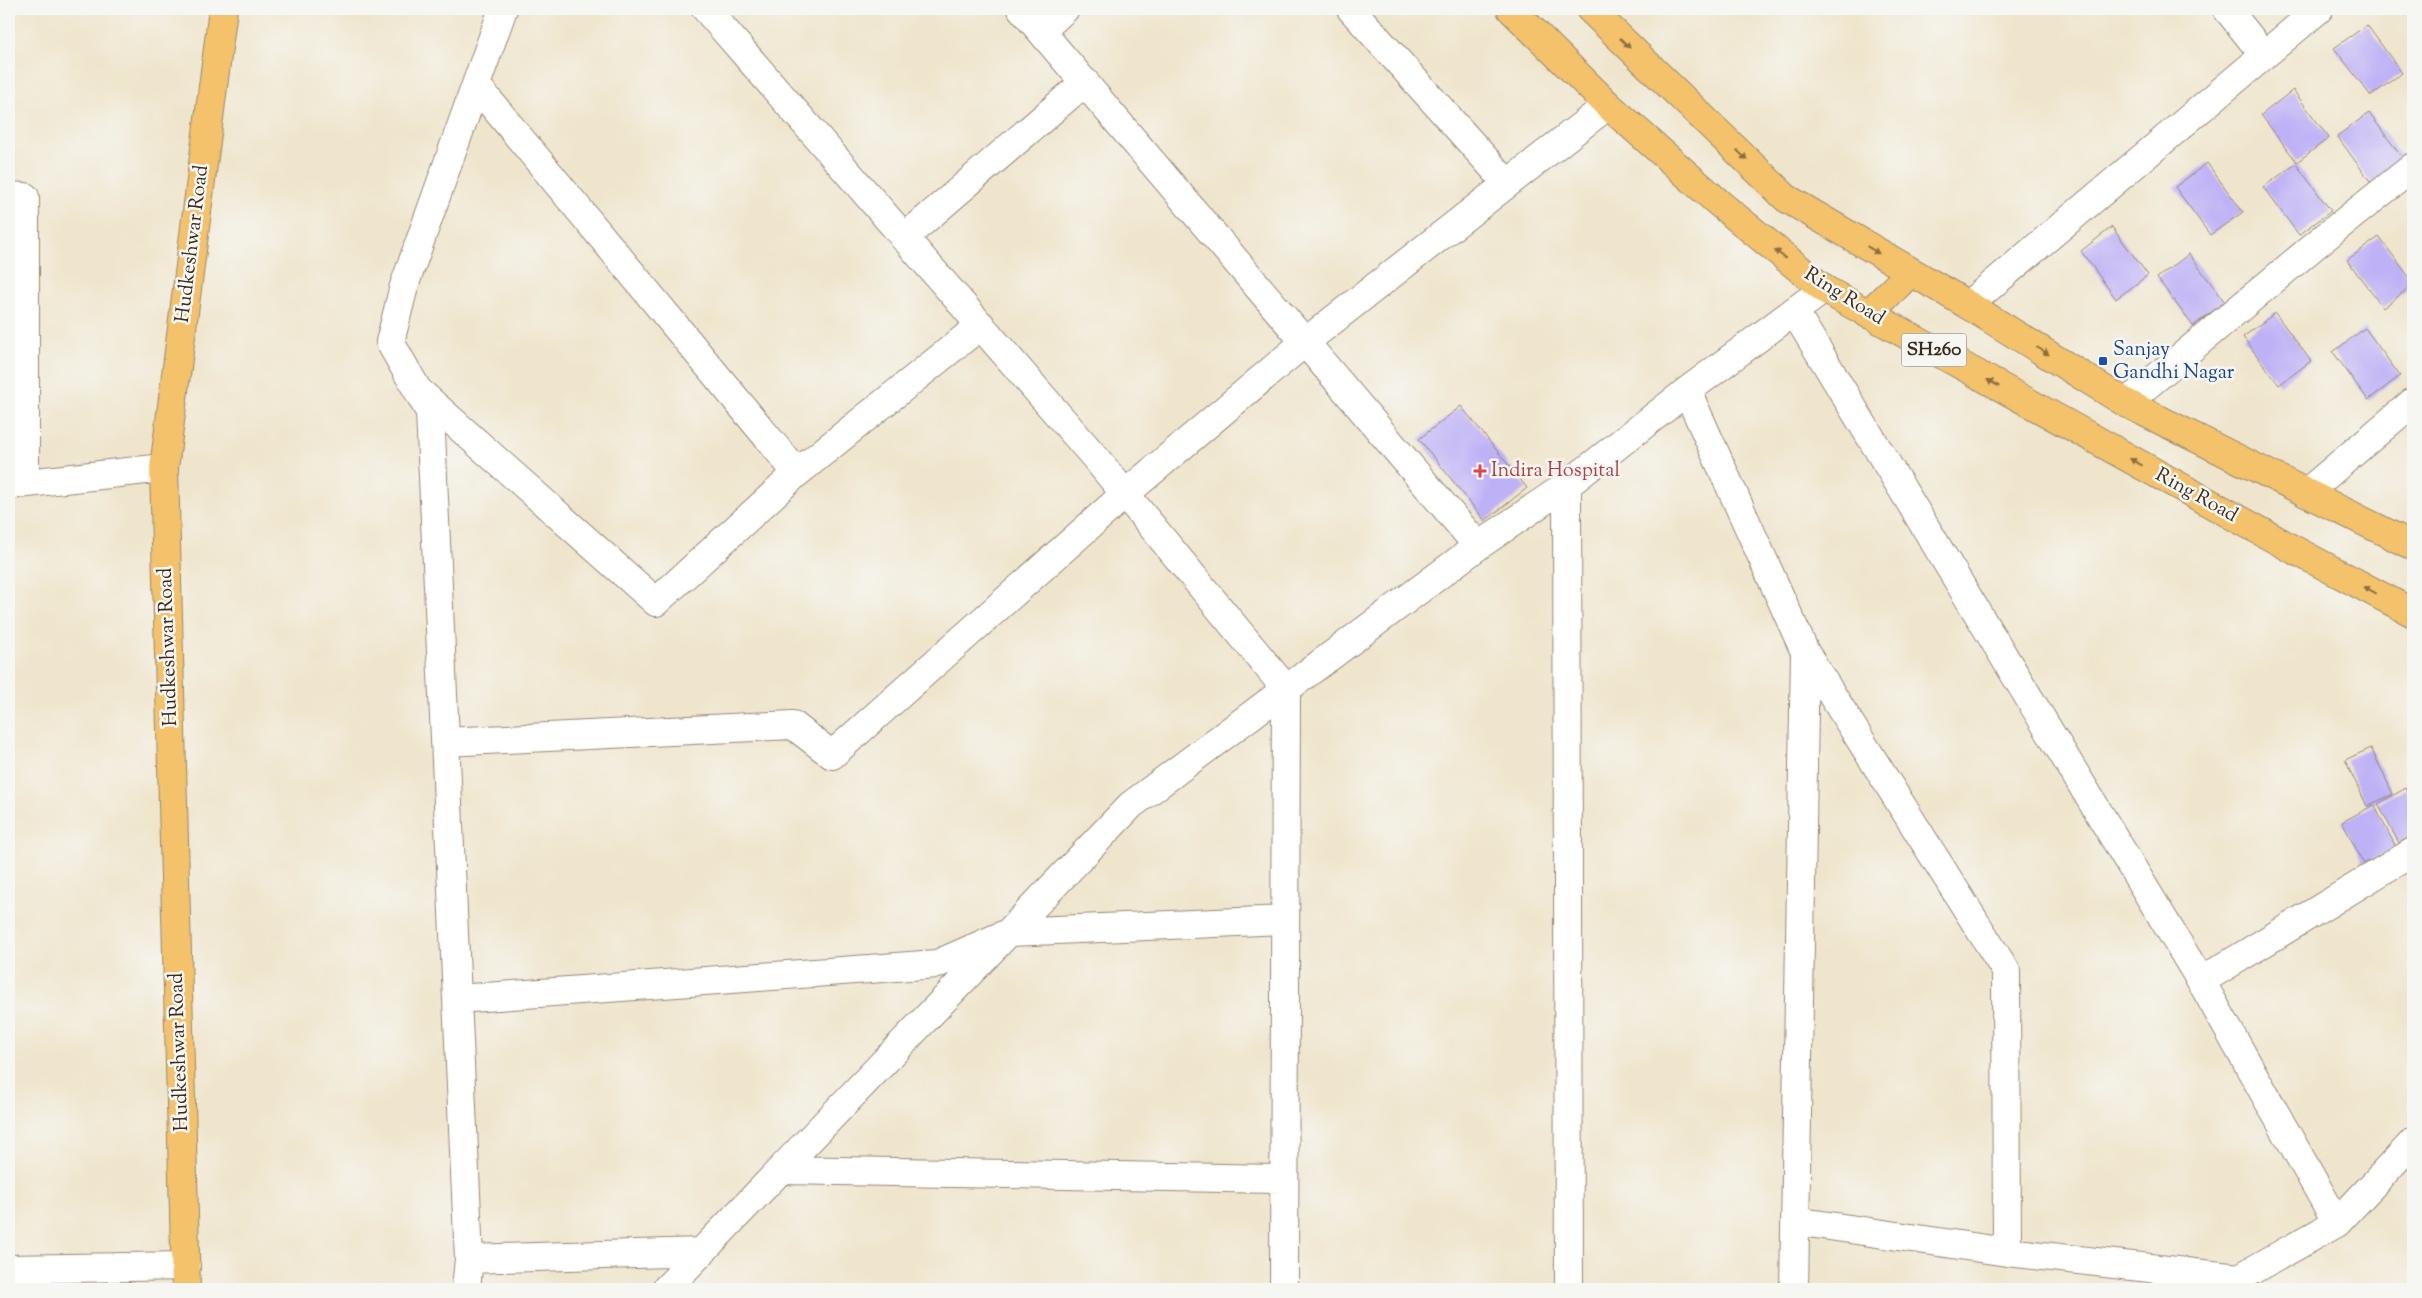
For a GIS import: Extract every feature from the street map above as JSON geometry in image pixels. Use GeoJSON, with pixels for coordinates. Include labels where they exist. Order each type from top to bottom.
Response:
{"type":"FeatureCollection","features":[{"type":"Feature","properties":{"kind":"main road","name":"Hudkeshwar Road"},"geometry":{"type":"LineString","coordinates":[[186,1278],[164,468],[223,9]]}},
{"type":"Feature","properties":{"kind":"main road","name":"Ring Road"},"geometry":{"type":"LineString","coordinates":[[1511,9],[1608,105],[1720,204],[1824,289],[2289,547],[2413,613]]}},
{"type":"Feature","properties":{"kind":"main road","name":"SH260"},"geometry":{"type":"LineString","coordinates":[[1590,9],[1786,198],[1968,305],[2126,403],[2413,546]]}},
{"type":"Feature","properties":{"kind":"main road"},"geometry":{"type":"LineString","coordinates":[[1868,314],[1911,272]]}},
{"type":"Feature","properties":{"kind":"street"},"geometry":{"type":"LineString","coordinates":[[466,1289],[470,1259],[430,412],[390,342],[404,286],[503,9]]}},
{"type":"Feature","properties":{"kind":"street"},"geometry":{"type":"LineString","coordinates":[[706,9],[981,325],[1125,494],[1286,690],[1284,1289]]}},
{"type":"Feature","properties":{"kind":"street"},"geometry":{"type":"LineString","coordinates":[[1022,9],[1478,546]]}},
{"type":"Feature","properties":{"kind":"street"},"geometry":{"type":"LineString","coordinates":[[1041,30],[1065,9]]}},
{"type":"Feature","properties":{"kind":"street"},"geometry":{"type":"LineString","coordinates":[[1351,9],[1507,183]]}},
{"type":"Feature","properties":{"kind":"street"},"geometry":{"type":"LineString","coordinates":[[2227,9],[2264,55]]}},
{"type":"Feature","properties":{"kind":"street"},"geometry":{"type":"LineString","coordinates":[[1968,305],[2318,9]]}},
{"type":"Feature","properties":{"kind":"street"},"geometry":{"type":"LineString","coordinates":[[904,238],[1085,82]]}},
{"type":"Feature","properties":{"kind":"street"},"geometry":{"type":"LineString","coordinates":[[476,85],[797,473]]}},
{"type":"Feature","properties":{"kind":"street"},"geometry":{"type":"LineString","coordinates":[[445,742],[793,726],[832,755],[1125,494],[1305,342],[1608,105]]}},
{"type":"Feature","properties":{"kind":"street"},"geometry":{"type":"LineString","coordinates":[[2126,403],[2314,246],[2413,167]]}},
{"type":"Feature","properties":{"kind":"street"},"geometry":{"type":"LineString","coordinates":[[9,196],[25,197],[17,332],[17,484],[164,468]]}},
{"type":"Feature","properties":{"kind":"street"},"geometry":{"type":"LineString","coordinates":[[666,1289],[1131,805],[1478,546],[1567,485],[1687,391],[1824,289]]}},
{"type":"Feature","properties":{"kind":"street"},"geometry":{"type":"LineString","coordinates":[[1794,312],[2201,981],[2337,1223]]}},
{"type":"Feature","properties":{"kind":"street"},"geometry":{"type":"LineString","coordinates":[[418,391],[656,602],[797,473],[981,325]]}},
{"type":"Feature","properties":{"kind":"street"},"geometry":{"type":"LineString","coordinates":[[1687,391],[1805,652],[2006,971],[2007,1252]]}},
{"type":"Feature","properties":{"kind":"street"},"geometry":{"type":"LineString","coordinates":[[2306,492],[2413,402]]}},
{"type":"Feature","properties":{"kind":"street"},"geometry":{"type":"LineString","coordinates":[[1567,485],[1569,1289]]}},
{"type":"Feature","properties":{"kind":"street"},"geometry":{"type":"LineString","coordinates":[[1794,1289],[1805,652]]}},
{"type":"Feature","properties":{"kind":"street"},"geometry":{"type":"LineString","coordinates":[[2201,981],[2413,852]]}},
{"type":"Feature","properties":{"kind":"street"},"geometry":{"type":"LineString","coordinates":[[457,999],[937,964],[1010,932],[1285,920]]}},
{"type":"Feature","properties":{"kind":"street"},"geometry":{"type":"LineString","coordinates":[[1795,1221],[2007,1252],[2239,1278],[2337,1223],[2413,1142]]}},
{"type":"Feature","properties":{"kind":"street"},"geometry":{"type":"LineString","coordinates":[[781,1170],[1284,1180]]}},
{"type":"Feature","properties":{"kind":"street"},"geometry":{"type":"LineString","coordinates":[[470,1259],[702,1252]]}},
{"type":"Feature","properties":{"kind":"street"},"geometry":{"type":"LineString","coordinates":[[9,1269],[186,1278]]}},
{"type":"Feature","properties":{"kind":"building"},"geometry":{"type":"Polygon","coordinates":[[[2367,25],[2402,73],[2371,96],[2334,48],[2367,25]]]}},
{"type":"Feature","properties":{"kind":"building"},"geometry":{"type":"Polygon","coordinates":[[[2293,90],[2329,138],[2297,162],[2261,115],[2293,90]]]}},
{"type":"Feature","properties":{"kind":"building"},"geometry":{"type":"Polygon","coordinates":[[[2369,113],[2404,160],[2372,184],[2337,136],[2369,113]]]}},
{"type":"Feature","properties":{"kind":"building"},"geometry":{"type":"Polygon","coordinates":[[[2207,163],[2243,212],[2210,235],[2175,187],[2207,163]]]}},
{"type":"Feature","properties":{"kind":"building"},"geometry":{"type":"Polygon","coordinates":[[[2296,164],[2331,211],[2299,235],[2263,187],[2296,164]]]}},
{"type":"Feature","properties":{"kind":"building"},"geometry":{"type":"Polygon","coordinates":[[[2112,227],[2148,275],[2116,299],[2081,251],[2112,227]]]}},
{"type":"Feature","properties":{"kind":"building"},"geometry":{"type":"Polygon","coordinates":[[[2379,237],[2413,282],[2413,285],[2383,308],[2347,260],[2379,237]]]}},
{"type":"Feature","properties":{"kind":"building"},"geometry":{"type":"Polygon","coordinates":[[[2189,254],[2225,302],[2193,326],[2157,278],[2189,254]]]}},
{"type":"Feature","properties":{"kind":"building"},"geometry":{"type":"Polygon","coordinates":[[[2275,313],[2311,361],[2279,385],[2243,337],[2275,313]]]}},
{"type":"Feature","properties":{"kind":"building"},"geometry":{"type":"Polygon","coordinates":[[[2365,328],[2400,376],[2368,400],[2333,352],[2365,328]]]}},
{"type":"Feature","properties":{"kind":"building"},"geometry":{"type":"Polygon","coordinates":[[[1461,406],[1527,488],[1485,521],[1419,439],[1461,406]]]}},
{"type":"Feature","properties":{"kind":"building"},"geometry":{"type":"Polygon","coordinates":[[[2371,748],[2393,794],[2367,806],[2345,760],[2371,748]]]}},
{"type":"Feature","properties":{"kind":"building"},"geometry":{"type":"Polygon","coordinates":[[[2406,788],[2413,801],[2413,835],[2399,843],[2378,804],[2406,788]]]}},
{"type":"Feature","properties":{"kind":"building"},"geometry":{"type":"Polygon","coordinates":[[[2374,805],[2396,847],[2364,864],[2342,822],[2374,805]]]}},
{"type":"Feature","properties":{"kind":"place","name":"Sanjay Gandhi Nagar"},"geometry":{"type":"Point","coordinates":[2103,361]}},
{"type":"Feature","properties":{"kind":"place","name":"Indira Hospital"},"geometry":{"type":"Point","coordinates":[1480,471]}}]}
